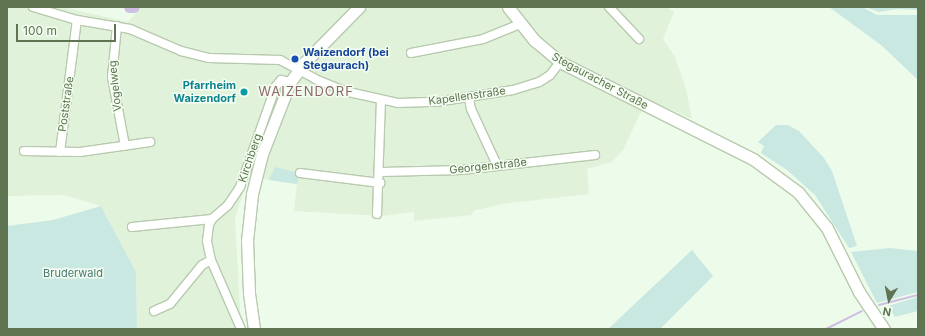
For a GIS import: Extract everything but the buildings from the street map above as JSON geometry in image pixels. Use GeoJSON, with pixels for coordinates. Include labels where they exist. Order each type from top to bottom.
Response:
{"type":"FeatureCollection","features":[{"type":"Feature","properties":{"kind":"street","name":"Kapellenstraße"},"geometry":{"type":"LineString","coordinates":[[33,7],[77,20],[117,26],[196,55],[229,59],[273,59],[288,63],[329,85],[381,100],[436,102],[513,90],[539,82],[550,75],[560,62]]}},
{"type":"Feature","properties":{"kind":"street"},"geometry":{"type":"LineString","coordinates":[[254,329],[246,256],[250,210],[262,154],[290,82],[299,69],[359,7]]}},
{"type":"Feature","properties":{"kind":"street","name":"Stegauracher Straße"},"geometry":{"type":"LineString","coordinates":[[508,7],[534,40],[560,62],[753,159],[798,192],[827,228],[859,292],[884,329]]}},
{"type":"Feature","properties":{"kind":"street"},"geometry":{"type":"LineString","coordinates":[[609,7],[639,39]]}},
{"type":"Feature","properties":{"kind":"street","name":"Poststraße"},"geometry":{"type":"LineString","coordinates":[[60,152],[77,20]]}},
{"type":"Feature","properties":{"kind":"street"},"geometry":{"type":"LineString","coordinates":[[411,52],[483,39],[520,24]]}},
{"type":"Feature","properties":{"kind":"street","name":"Vogelweg"},"geometry":{"type":"LineString","coordinates":[[117,26],[112,76],[125,146]]}},
{"type":"Feature","properties":{"kind":"street","name":"Kirchberg"},"geometry":{"type":"LineString","coordinates":[[212,219],[228,205],[240,187],[276,86],[281,80],[290,82]]}},
{"type":"Feature","properties":{"kind":"street"},"geometry":{"type":"LineString","coordinates":[[469,98],[471,109],[497,165]]}},
{"type":"Feature","properties":{"kind":"street"},"geometry":{"type":"LineString","coordinates":[[377,214],[380,183],[381,100]]}},
{"type":"Feature","properties":{"kind":"street"},"geometry":{"type":"LineString","coordinates":[[24,151],[60,152],[125,146],[150,142]]}},
{"type":"Feature","properties":{"kind":"street","name":"Georgenstraße"},"geometry":{"type":"LineString","coordinates":[[380,172],[462,170],[595,155]]}},
{"type":"Feature","properties":{"kind":"street"},"geometry":{"type":"LineString","coordinates":[[300,173],[380,183]]}},
{"type":"Feature","properties":{"kind":"street"},"geometry":{"type":"LineString","coordinates":[[132,227],[212,219],[208,241],[211,260],[241,329]]}},
{"type":"Feature","properties":{"kind":"street"},"geometry":{"type":"LineString","coordinates":[[154,311],[170,304],[202,265],[211,260]]}},
{"type":"Feature","properties":{"kind":"shaded area"},"geometry":{"type":"Polygon","coordinates":[[[7,7],[62,7],[128,22],[142,7],[666,7],[674,12],[663,39],[675,57],[686,89],[692,119],[647,99],[623,150],[612,162],[587,169],[589,194],[502,204],[473,211],[472,215],[414,221],[414,212],[382,216],[294,211],[297,184],[248,177],[235,218],[241,329],[137,329],[136,272],[101,206],[63,195],[7,196],[7,7]]]}},
{"type":"Feature","properties":{"kind":"green space"},"geometry":{"type":"Polygon","coordinates":[[[829,7],[862,7],[877,15],[918,15],[918,80],[881,45],[829,7]]]}},
{"type":"Feature","properties":{"kind":"green space"},"geometry":{"type":"Polygon","coordinates":[[[865,7],[918,7],[918,10],[897,9],[879,12],[865,7]]]}},
{"type":"Feature","properties":{"kind":"green space"},"geometry":{"type":"Polygon","coordinates":[[[776,125],[788,125],[799,131],[824,158],[832,171],[857,246],[849,248],[815,195],[787,170],[761,153],[764,146],[758,142],[776,125]]]}},
{"type":"Feature","properties":{"kind":"green space"},"geometry":{"type":"Polygon","coordinates":[[[275,167],[299,173],[297,184],[269,180],[275,167]]]}},
{"type":"Feature","properties":{"kind":"green space","name":"Bruderwald"},"geometry":{"type":"Polygon","coordinates":[[[101,206],[136,272],[137,329],[7,329],[7,226],[53,220],[101,206]]]}},
{"type":"Feature","properties":{"kind":"green space"},"geometry":{"type":"Polygon","coordinates":[[[890,248],[918,251],[918,292],[877,303],[851,252],[890,248]]]}},
{"type":"Feature","properties":{"kind":"green space"},"geometry":{"type":"Polygon","coordinates":[[[692,250],[713,276],[660,329],[608,329],[692,250]]]}},
{"type":"Feature","properties":{"kind":"green space"},"geometry":{"type":"Polygon","coordinates":[[[918,297],[918,311],[895,317],[888,306],[918,297]]]}},
{"type":"Feature","properties":{"kind":"waterway"},"geometry":{"type":"LineString","coordinates":[[879,305],[918,295]]}},
{"type":"Feature","properties":{"kind":"waterway"},"geometry":{"type":"LineString","coordinates":[[826,329],[862,311]]}},
{"type":"Feature","properties":{"kind":"place","name":"Waizendorf (bei Stegaurach)"},"geometry":{"type":"Point","coordinates":[295,59]}},
{"type":"Feature","properties":{"kind":"place","name":"Pfarrheim Waizendorf"},"geometry":{"type":"Point","coordinates":[244,92]}},
{"type":"Feature","properties":{"kind":"district","name":"WAIZENDORF"},"geometry":{"type":"Point","coordinates":[306,91]}}]}
